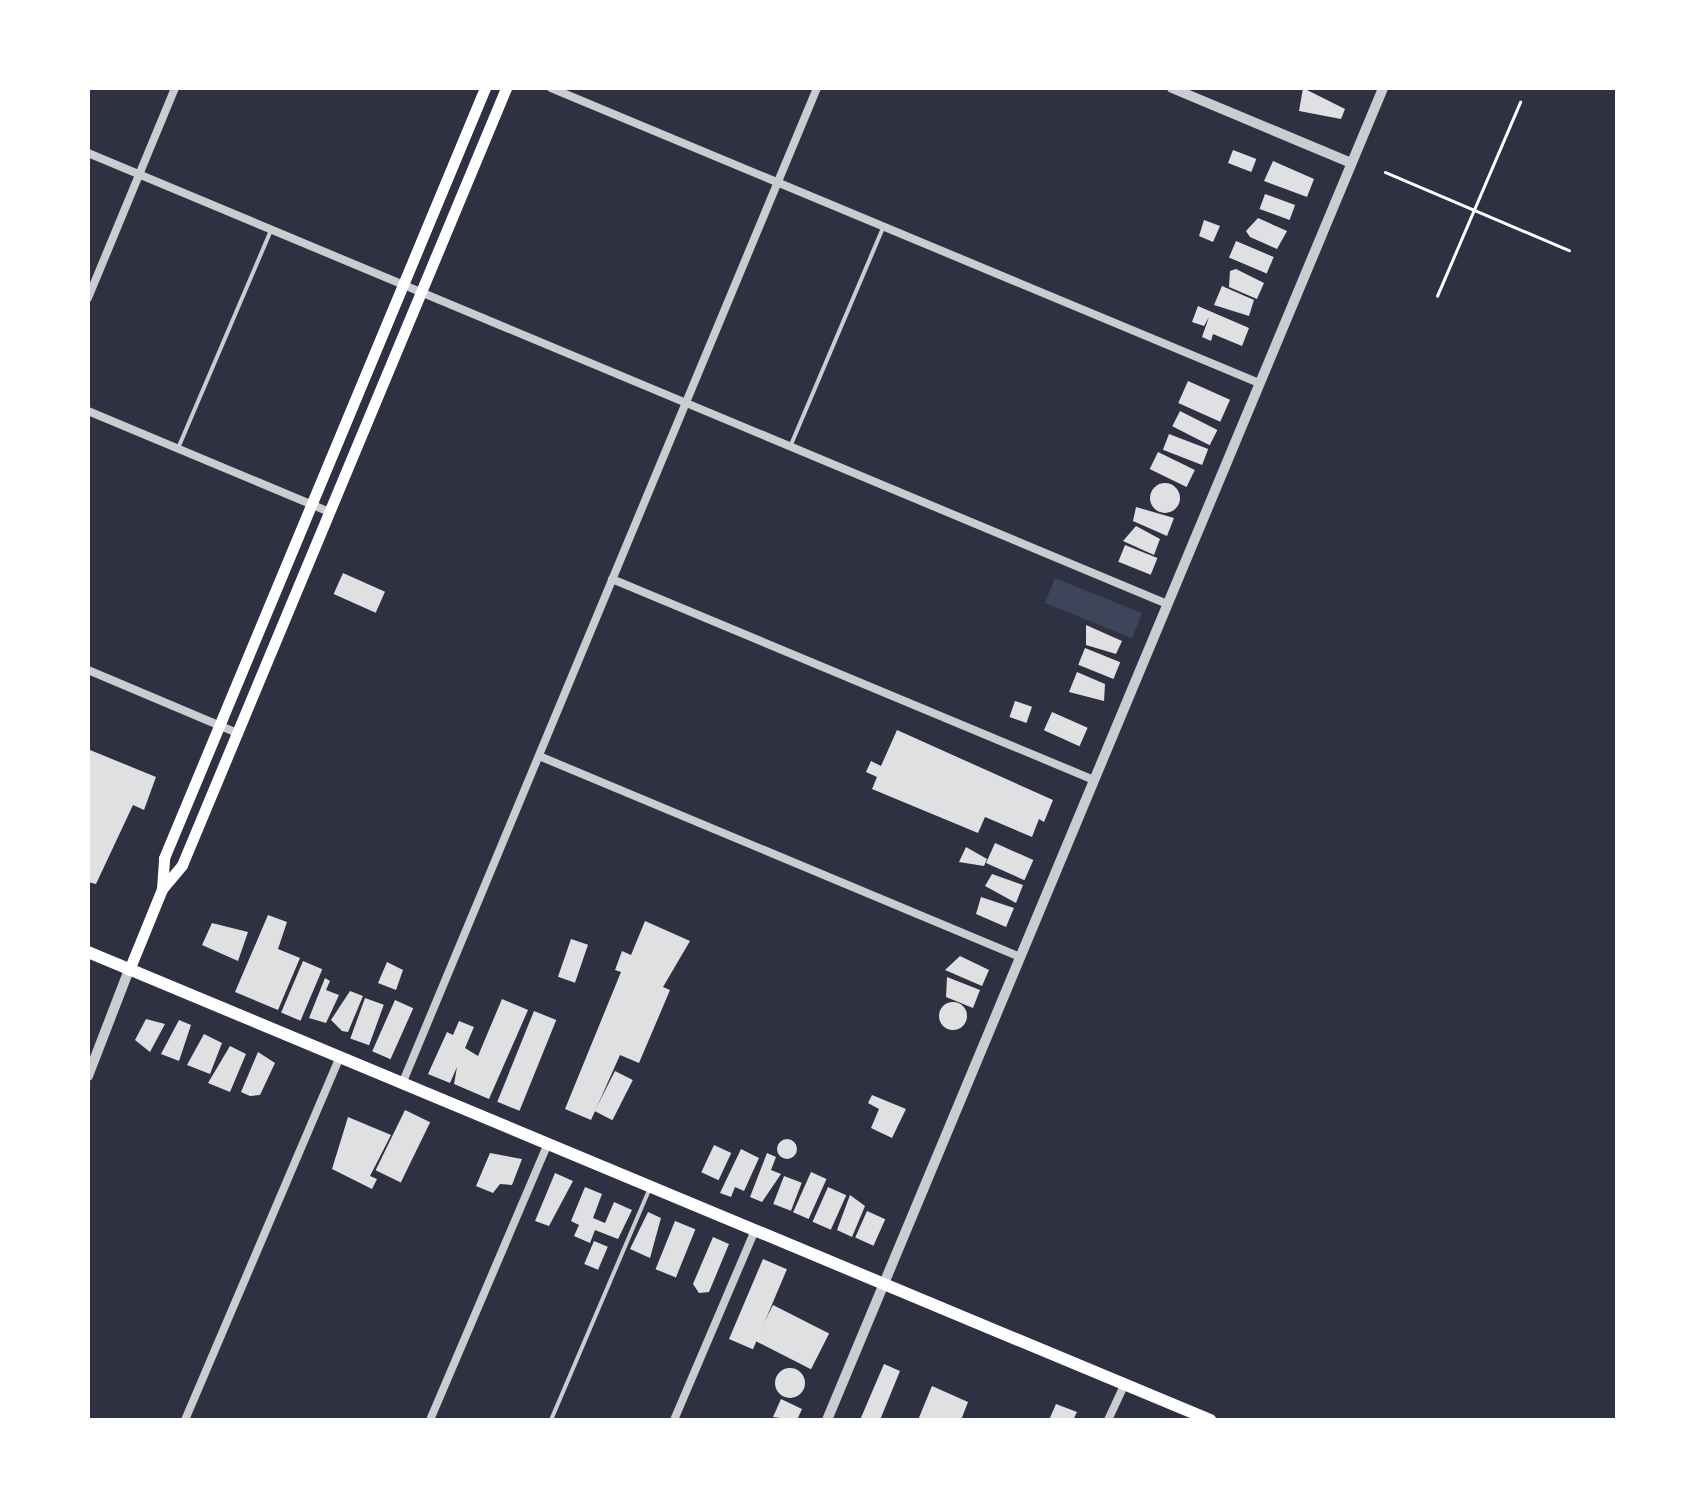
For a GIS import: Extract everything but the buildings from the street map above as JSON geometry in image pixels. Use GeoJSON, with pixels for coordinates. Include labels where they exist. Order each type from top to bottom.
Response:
{"type":"FeatureCollection","features":[{"type":"Feature","properties":{"kind":"main road"},"geometry":{"type":"LineString","coordinates":[[129,970],[162,888],[164,858],[485,88]]}},
{"type":"Feature","properties":{"kind":"main road"},"geometry":{"type":"LineString","coordinates":[[162,888],[182,865],[506,88]]}},
{"type":"Feature","properties":{"kind":"main road"},"geometry":{"type":"LineString","coordinates":[[88,952],[1210,1420]]}},
{"type":"Feature","properties":{"kind":"street"},"geometry":{"type":"LineString","coordinates":[[88,298],[175,88]]}},
{"type":"Feature","properties":{"kind":"street"},"geometry":{"type":"LineString","coordinates":[[551,88],[1259,383]]}},
{"type":"Feature","properties":{"kind":"street"},"geometry":{"type":"LineString","coordinates":[[402,1084],[817,88]]}},
{"type":"Feature","properties":{"kind":"street"},"geometry":{"type":"LineString","coordinates":[[1172,88],[1351,163]]}},
{"type":"Feature","properties":{"kind":"street"},"geometry":{"type":"LineString","coordinates":[[827,1420],[1382,88]]}},
{"type":"Feature","properties":{"kind":"street"},"geometry":{"type":"LineString","coordinates":[[88,153],[1167,604]]}},
{"type":"Feature","properties":{"kind":"street"},"geometry":{"type":"LineString","coordinates":[[88,411],[329,512]]}},
{"type":"Feature","properties":{"kind":"street"},"geometry":{"type":"LineString","coordinates":[[612,579],[1094,780]]}},
{"type":"Feature","properties":{"kind":"street"},"geometry":{"type":"LineString","coordinates":[[88,670],[237,732]]}},
{"type":"Feature","properties":{"kind":"street"},"geometry":{"type":"LineString","coordinates":[[539,756],[1020,956]]}},
{"type":"Feature","properties":{"kind":"street"},"geometry":{"type":"LineString","coordinates":[[88,1074],[129,970]]}},
{"type":"Feature","properties":{"kind":"street"},"geometry":{"type":"LineString","coordinates":[[184,1420],[340,1058]]}},
{"type":"Feature","properties":{"kind":"street"},"geometry":{"type":"LineString","coordinates":[[430,1420],[548,1144]]}},
{"type":"Feature","properties":{"kind":"street"},"geometry":{"type":"LineString","coordinates":[[674,1420],[755,1230]]}},
{"type":"Feature","properties":{"kind":"street"},"geometry":{"type":"LineString","coordinates":[[1108,1420],[1124,1384]]}},
{"type":"Feature","properties":{"kind":"lane"},"geometry":{"type":"LineString","coordinates":[[790,447],[884,226]]}},
{"type":"Feature","properties":{"kind":"lane"},"geometry":{"type":"LineString","coordinates":[[178,449],[271,230]]}},
{"type":"Feature","properties":{"kind":"lane"},"geometry":{"type":"LineString","coordinates":[[551,1420],[650,1187]]}},
{"type":"Feature","properties":{"kind":"path"},"geometry":{"type":"LineString","coordinates":[[1438,296],[1520,102]]}},
{"type":"Feature","properties":{"kind":"path"},"geometry":{"type":"LineString","coordinates":[[1385,172],[1569,250]]}},
{"type":"Feature","properties":{"kind":"shaded area"},"geometry":{"type":"Polygon","coordinates":[[[1055,578],[1142,613],[1132,638],[1045,603],[1055,578]]]}}]}
